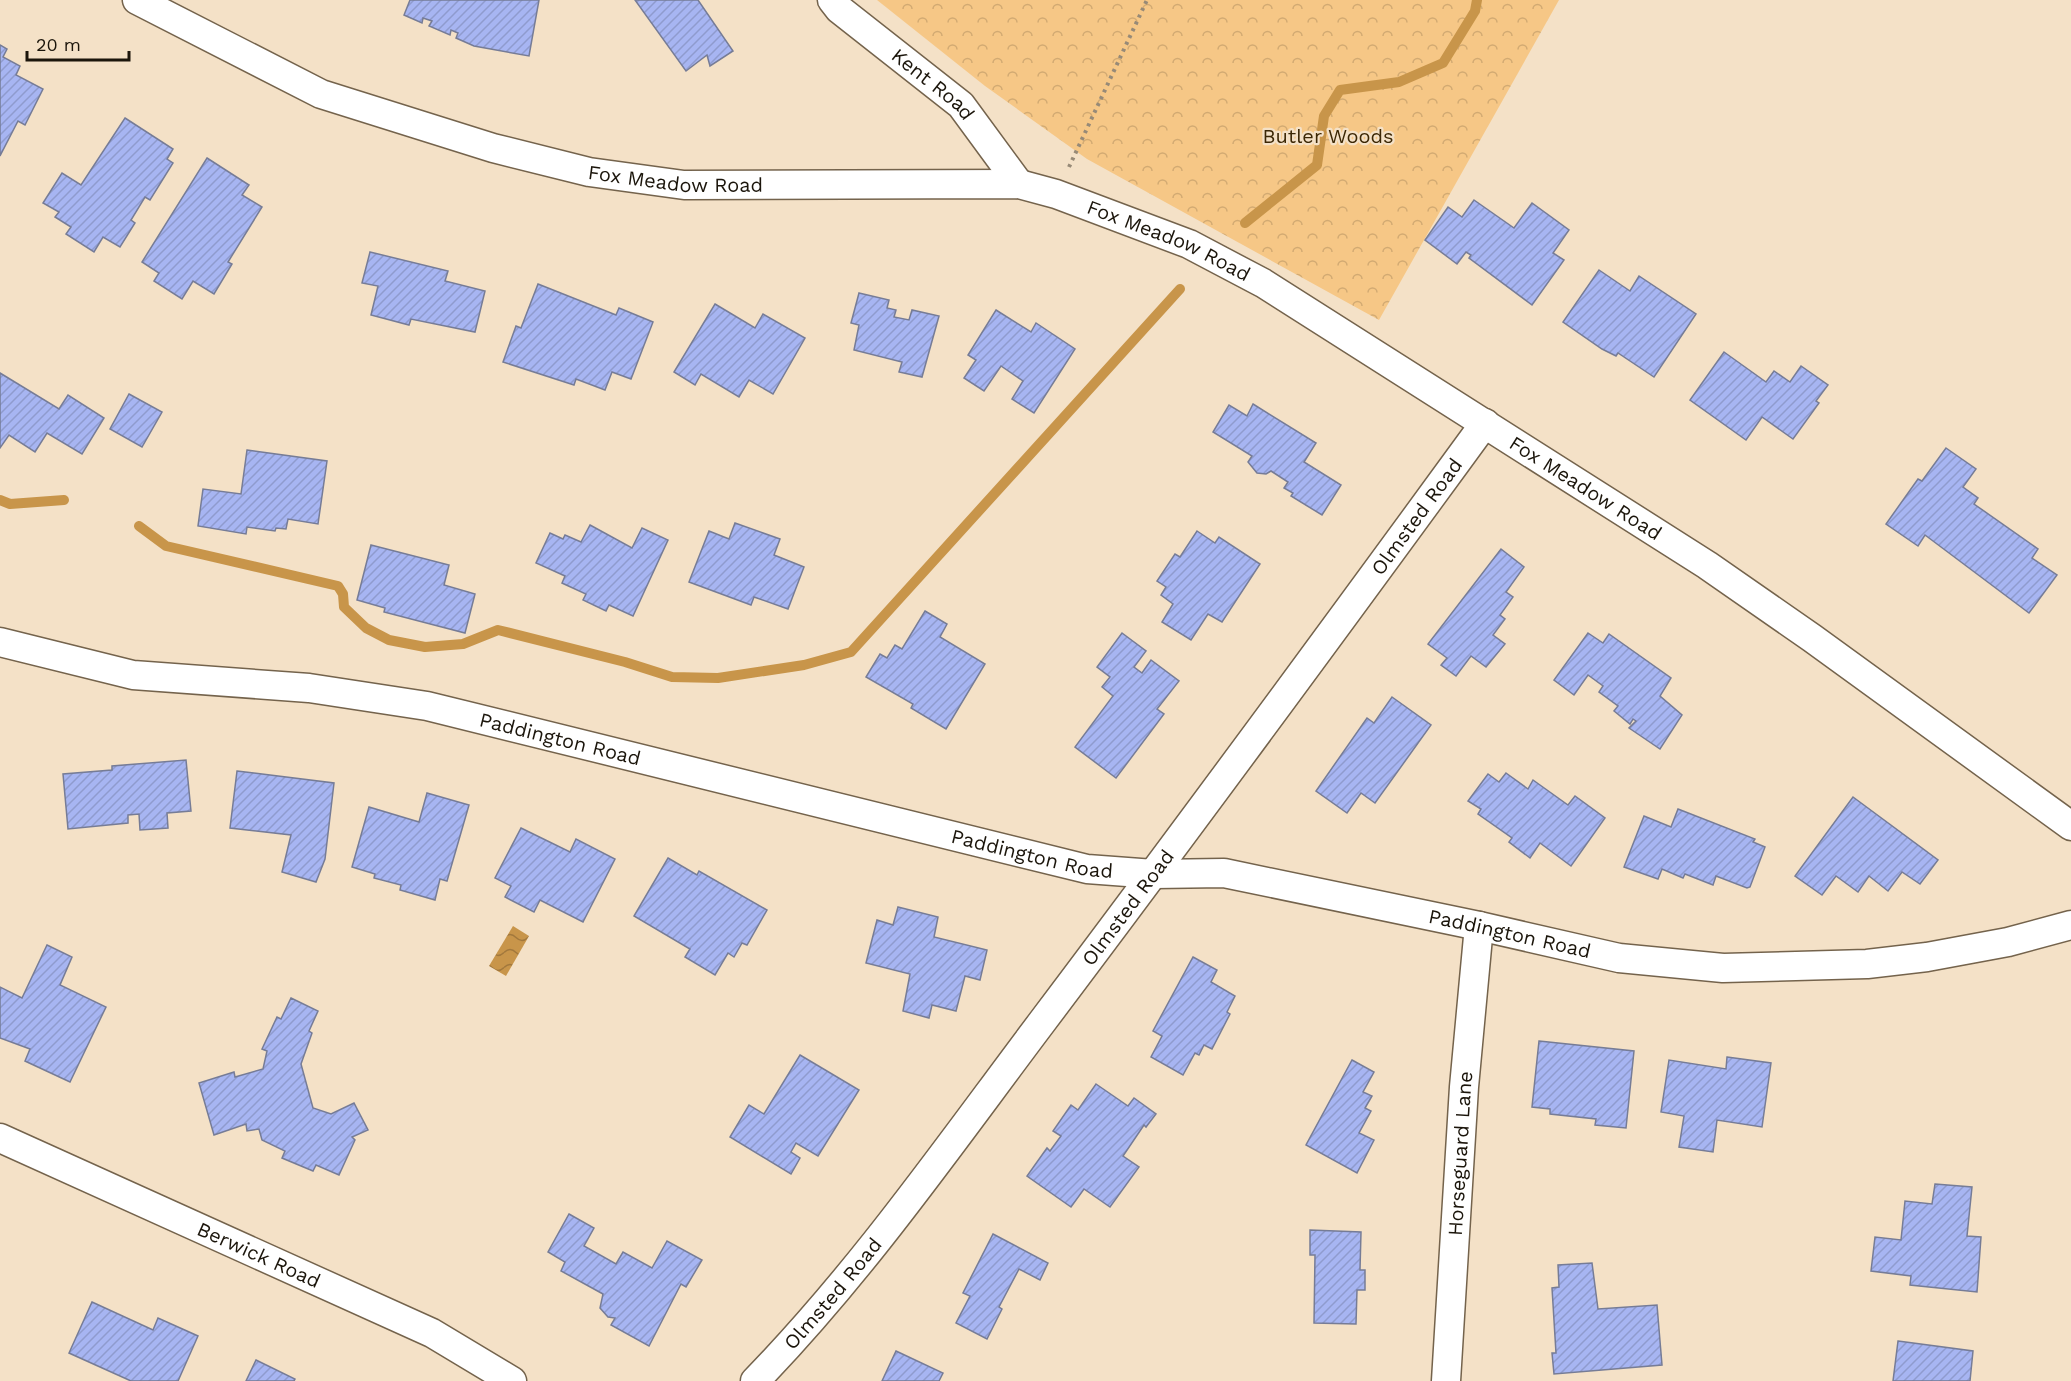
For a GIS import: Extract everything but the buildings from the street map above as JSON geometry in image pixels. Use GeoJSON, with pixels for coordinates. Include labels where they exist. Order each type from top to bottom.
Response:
{"type":"FeatureCollection","features":[{"type":"Feature","properties":{"kind":"street","name":"Fox Meadow Road"},"geometry":{"type":"LineString","coordinates":[[137,0],[321,94],[493,148],[589,172],[684,184],[1019,184],[1056,194],[1189,244],[1253,278],[1707,565],[1812,638],[2071,826]]}},
{"type":"Feature","properties":{"kind":"street","name":"Kent Road"},"geometry":{"type":"LineString","coordinates":[[832,0],[839,9],[961,105],[1019,184]]}},
{"type":"Feature","properties":{"kind":"street","name":"Olmsted Road"},"geometry":{"type":"LineString","coordinates":[[755,1381],[817,1316],[915,1190],[1154,874],[1485,423]]}},
{"type":"Feature","properties":{"kind":"street","name":"Paddington Road"},"geometry":{"type":"LineString","coordinates":[[0,642],[133,675],[309,688],[427,706],[1087,869],[1154,874],[1224,873],[1479,926],[1619,958],[1723,968],[1867,964],[1928,957],[2008,942],[2071,925]]}},
{"type":"Feature","properties":{"kind":"street","name":"Horseguard Lane"},"geometry":{"type":"LineString","coordinates":[[1446,1381],[1464,1087],[1479,926]]}},
{"type":"Feature","properties":{"kind":"street","name":"Berwick Road"},"geometry":{"type":"LineString","coordinates":[[0,1138],[432,1333],[512,1381]]}},
{"type":"Feature","properties":{"kind":"path"},"geometry":{"type":"LineString","coordinates":[[1056,194],[1147,0]]}},
{"type":"Feature","properties":{"kind":"green space","name":"Butler Woods"},"geometry":{"type":"Polygon","coordinates":[[[877,0],[1559,0],[1379,320],[1087,159],[985,86],[877,0]]]}},
{"type":"Feature","properties":{"kind":"water"},"geometry":{"type":"Polygon","coordinates":[[[513,926],[529,936],[506,976],[489,966],[513,926]]]}},
{"type":"Feature","properties":{"kind":"waterway"},"geometry":{"type":"LineString","coordinates":[[1245,223],[1317,165],[1324,116],[1340,90],[1399,82],[1443,63],[1475,11],[1477,0]]}},
{"type":"Feature","properties":{"kind":"waterway"},"geometry":{"type":"LineString","coordinates":[[139,526],[166,546],[338,586],[343,594],[344,607],[366,628],[389,640],[425,647],[463,644],[498,630],[625,662],[672,677],[718,678],[804,665],[851,652],[1180,289]]}},
{"type":"Feature","properties":{"kind":"waterway"},"geometry":{"type":"LineString","coordinates":[[0,500],[10,504],[64,500]]}}]}
